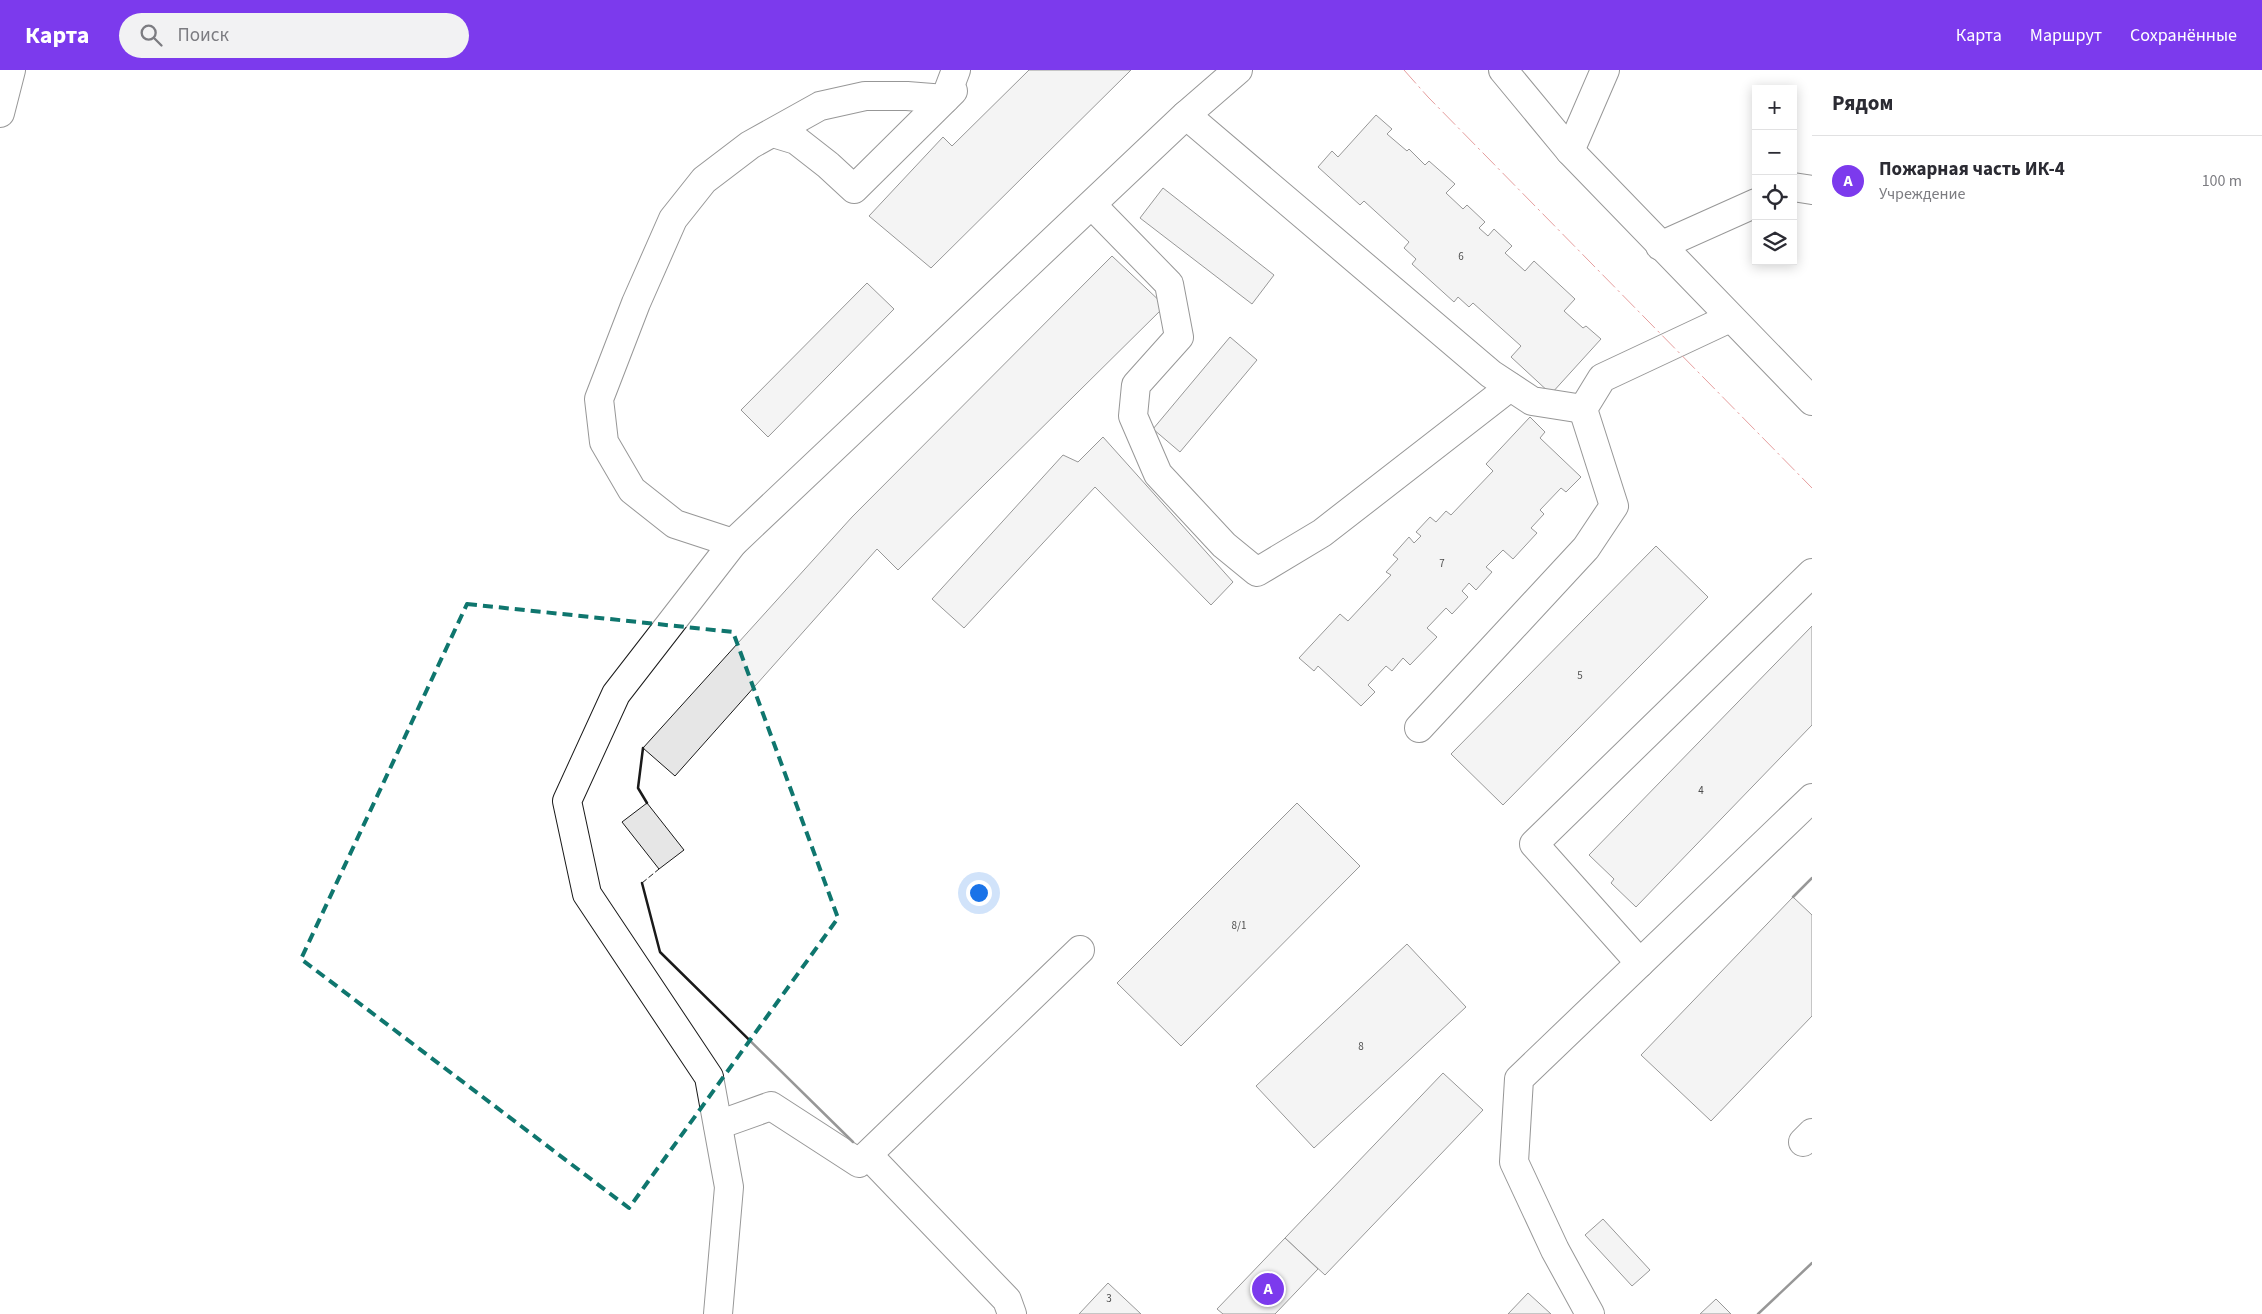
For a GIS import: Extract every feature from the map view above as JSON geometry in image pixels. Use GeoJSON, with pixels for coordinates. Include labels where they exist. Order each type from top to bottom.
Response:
{"type":"FeatureCollection","features":[{"type":"Feature","properties":{"kind":"street"},"geometry":{"type":"LineString","coordinates":[[0,113],[11,70]]}},
{"type":"Feature","properties":{"kind":"street"},"geometry":{"type":"LineString","coordinates":[[945,99],[956,70]]}},
{"type":"Feature","properties":{"kind":"street"},"geometry":{"type":"LineString","coordinates":[[773,133],[796,140],[828,165],[854,189],[974,70]]}},
{"type":"Feature","properties":{"kind":"street"},"geometry":{"type":"LineString","coordinates":[[718,1314],[729,1187],[709,1077],[587,894],[567,801],[616,694],[733,543],[1186,115],[1238,70]]}},
{"type":"Feature","properties":{"kind":"street"},"geometry":{"type":"LineString","coordinates":[[1503,70],[1570,151],[1812,401]]}},
{"type":"Feature","properties":{"kind":"street"},"geometry":{"type":"LineString","coordinates":[[1570,151],[1605,70]]}},
{"type":"Feature","properties":{"kind":"street"},"geometry":{"type":"LineString","coordinates":[[733,543],[675,524],[632,490],[604,442],[599,399],[636,303],[673,219],[704,180],[750,145],[820,106],[865,96],[907,96],[945,99]]}},
{"type":"Feature","properties":{"kind":"street"},"geometry":{"type":"LineString","coordinates":[[1186,115],[1492,374],[1532,401],[1583,409]]}},
{"type":"Feature","properties":{"kind":"street"},"geometry":{"type":"LineString","coordinates":[[1797,188],[1812,190]]}},
{"type":"Feature","properties":{"kind":"street"},"geometry":{"type":"LineString","coordinates":[[1092,205],[1169,284],[1178,337],[1136,385],[1134,416],[1158,474],[1224,545],[1257,572],[1322,533],[1510,387]]}},
{"type":"Feature","properties":{"kind":"street"},"geometry":{"type":"LineString","coordinates":[[1660,246],[1752,205]]}},
{"type":"Feature","properties":{"kind":"street"},"geometry":{"type":"LineString","coordinates":[[1419,728],[1586,548],[1614,506],[1583,409],[1602,378],[1730,318]]}},
{"type":"Feature","properties":{"kind":"street"},"geometry":{"type":"LineString","coordinates":[[1640,963],[1534,844],[1812,573]]}},
{"type":"Feature","properties":{"kind":"street"},"geometry":{"type":"LineString","coordinates":[[1590,1314],[1555,1250],[1514,1162],[1519,1079],[1812,798]]}},
{"type":"Feature","properties":{"kind":"street"},"geometry":{"type":"LineString","coordinates":[[718,1125],[771,1106],[859,1163],[1080,950]]}},
{"type":"Feature","properties":{"kind":"street"},"geometry":{"type":"LineString","coordinates":[[868,1155],[1007,1300],[1012,1314]]}},
{"type":"Feature","properties":{"kind":"highlighted area"},"geometry":{"type":"Polygon","coordinates":[[[467,604],[733,632],[838,918],[629,1208],[301,959],[467,604]]]}},
{"type":"Feature","properties":{"kind":"building"},"geometry":{"type":"Polygon","coordinates":[[[1029,70],[1131,70],[931,268],[869,216],[943,137],[952,146],[1029,70]]]}},
{"type":"Feature","properties":{"kind":"building"},"geometry":{"type":"Polygon","coordinates":[[[1376,115],[1392,129],[1387,134],[1407,151],[1409,149],[1425,165],[1429,161],[1455,184],[1446,193],[1463,209],[1467,205],[1485,222],[1479,228],[1488,236],[1494,229],[1512,246],[1505,253],[1525,271],[1534,261],[1575,299],[1564,311],[1583,328],[1586,326],[1601,339],[1551,394],[1511,357],[1521,346],[1473,303],[1469,307],[1458,297],[1454,302],[1412,264],[1416,259],[1404,248],[1409,242],[1364,201],[1360,205],[1318,167],[1332,151],[1338,157],[1376,115]]]}},
{"type":"Feature","properties":{"kind":"building"},"geometry":{"type":"Polygon","coordinates":[[[1163,188],[1274,275],[1252,304],[1140,218],[1163,188]]]}},
{"type":"Feature","properties":{"kind":"building"},"geometry":{"type":"Polygon","coordinates":[[[1112,256],[1165,306],[898,570],[877,549],[675,776],[643,748],[852,517],[1112,256]]]}},
{"type":"Feature","properties":{"kind":"building"},"geometry":{"type":"Polygon","coordinates":[[[867,283],[894,309],[768,437],[741,410],[867,283]]]}},
{"type":"Feature","properties":{"kind":"building"},"geometry":{"type":"Polygon","coordinates":[[[1230,337],[1257,360],[1180,452],[1153,429],[1230,337]]]}},
{"type":"Feature","properties":{"kind":"building"},"geometry":{"type":"Polygon","coordinates":[[[1530,417],[1545,432],[1540,438],[1581,477],[1566,492],[1561,488],[1540,510],[1544,514],[1531,528],[1537,533],[1513,559],[1503,550],[1486,567],[1492,572],[1476,590],[1469,583],[1462,591],[1468,597],[1452,614],[1446,608],[1427,628],[1437,637],[1410,665],[1403,658],[1392,671],[1386,666],[1368,685],[1375,692],[1361,706],[1318,666],[1314,671],[1299,658],[1340,614],[1348,621],[1391,575],[1386,572],[1398,559],[1393,555],[1409,537],[1414,543],[1421,536],[1416,532],[1430,517],[1436,522],[1446,511],[1451,515],[1493,471],[1486,464],[1530,417]]]}},
{"type":"Feature","properties":{"kind":"building"},"geometry":{"type":"Polygon","coordinates":[[[1103,437],[1233,582],[1211,605],[1095,487],[964,628],[932,599],[1063,455],[1078,462],[1103,437]]]}},
{"type":"Feature","properties":{"kind":"building"},"geometry":{"type":"Polygon","coordinates":[[[1656,546],[1708,597],[1503,805],[1451,754],[1656,546]]]}},
{"type":"Feature","properties":{"kind":"building"},"geometry":{"type":"Polygon","coordinates":[[[1812,626],[1812,725],[1636,907],[1611,883],[1614,879],[1589,855],[1812,626]]]}},
{"type":"Feature","properties":{"kind":"building"},"geometry":{"type":"Polygon","coordinates":[[[647,803],[684,850],[659,869],[622,822],[647,803]]]}},
{"type":"Feature","properties":{"kind":"building"},"geometry":{"type":"Polygon","coordinates":[[[1297,803],[1360,866],[1181,1046],[1117,983],[1297,803]]]}},
{"type":"Feature","properties":{"kind":"building"},"geometry":{"type":"Polygon","coordinates":[[[1793,897],[1812,915],[1812,1016],[1711,1121],[1641,1055],[1793,897]]]}},
{"type":"Feature","properties":{"kind":"building"},"geometry":{"type":"Polygon","coordinates":[[[1407,944],[1466,1007],[1314,1148],[1256,1086],[1407,944]]]}},
{"type":"Feature","properties":{"kind":"building"},"geometry":{"type":"Polygon","coordinates":[[[1443,1073],[1483,1110],[1325,1275],[1285,1238],[1443,1073]]]}},
{"type":"Feature","properties":{"kind":"building"},"geometry":{"type":"Polygon","coordinates":[[[1603,1219],[1650,1270],[1632,1286],[1585,1235],[1603,1219]]]}},
{"type":"Feature","properties":{"kind":"building"},"geometry":{"type":"Polygon","coordinates":[[[1285,1238],[1318,1269],[1275,1314],[1223,1314],[1217,1309],[1285,1238]]]}},
{"type":"Feature","properties":{"kind":"building"},"geometry":{"type":"Polygon","coordinates":[[[1108,1283],[1141,1314],[1079,1314],[1108,1283]]]}},
{"type":"Feature","properties":{"kind":"building"},"geometry":{"type":"Polygon","coordinates":[[[1528,1293],[1551,1314],[1508,1314],[1528,1293]]]}},
{"type":"Feature","properties":{"kind":"building"},"geometry":{"type":"Polygon","coordinates":[[[1716,1299],[1731,1314],[1700,1314],[1716,1299]]]}},
{"type":"Feature","properties":{"kind":"fence"},"geometry":{"type":"LineString","coordinates":[[642,883],[659,869]]}},
{"type":"Feature","properties":{"kind":"wall"},"geometry":{"type":"LineString","coordinates":[[643,748],[638,788],[647,803]]}},
{"type":"Feature","properties":{"kind":"wall"},"geometry":{"type":"LineString","coordinates":[[1793,897],[1812,878]]}},
{"type":"Feature","properties":{"kind":"wall"},"geometry":{"type":"LineString","coordinates":[[642,883],[660,952],[853,1142]]}},
{"type":"Feature","properties":{"kind":"wall"},"geometry":{"type":"LineString","coordinates":[[1758,1314],[1812,1263]]}},
{"type":"Feature","properties":{"kind":"power"},"geometry":{"type":"LineString","coordinates":[[1404,70],[1428,97],[1812,488]]}},
{"type":"Feature","properties":{"kind":"place","name":"Пожарная часть ИК-4"},"geometry":{"type":"Point","coordinates":[1268,1289]}}]}
